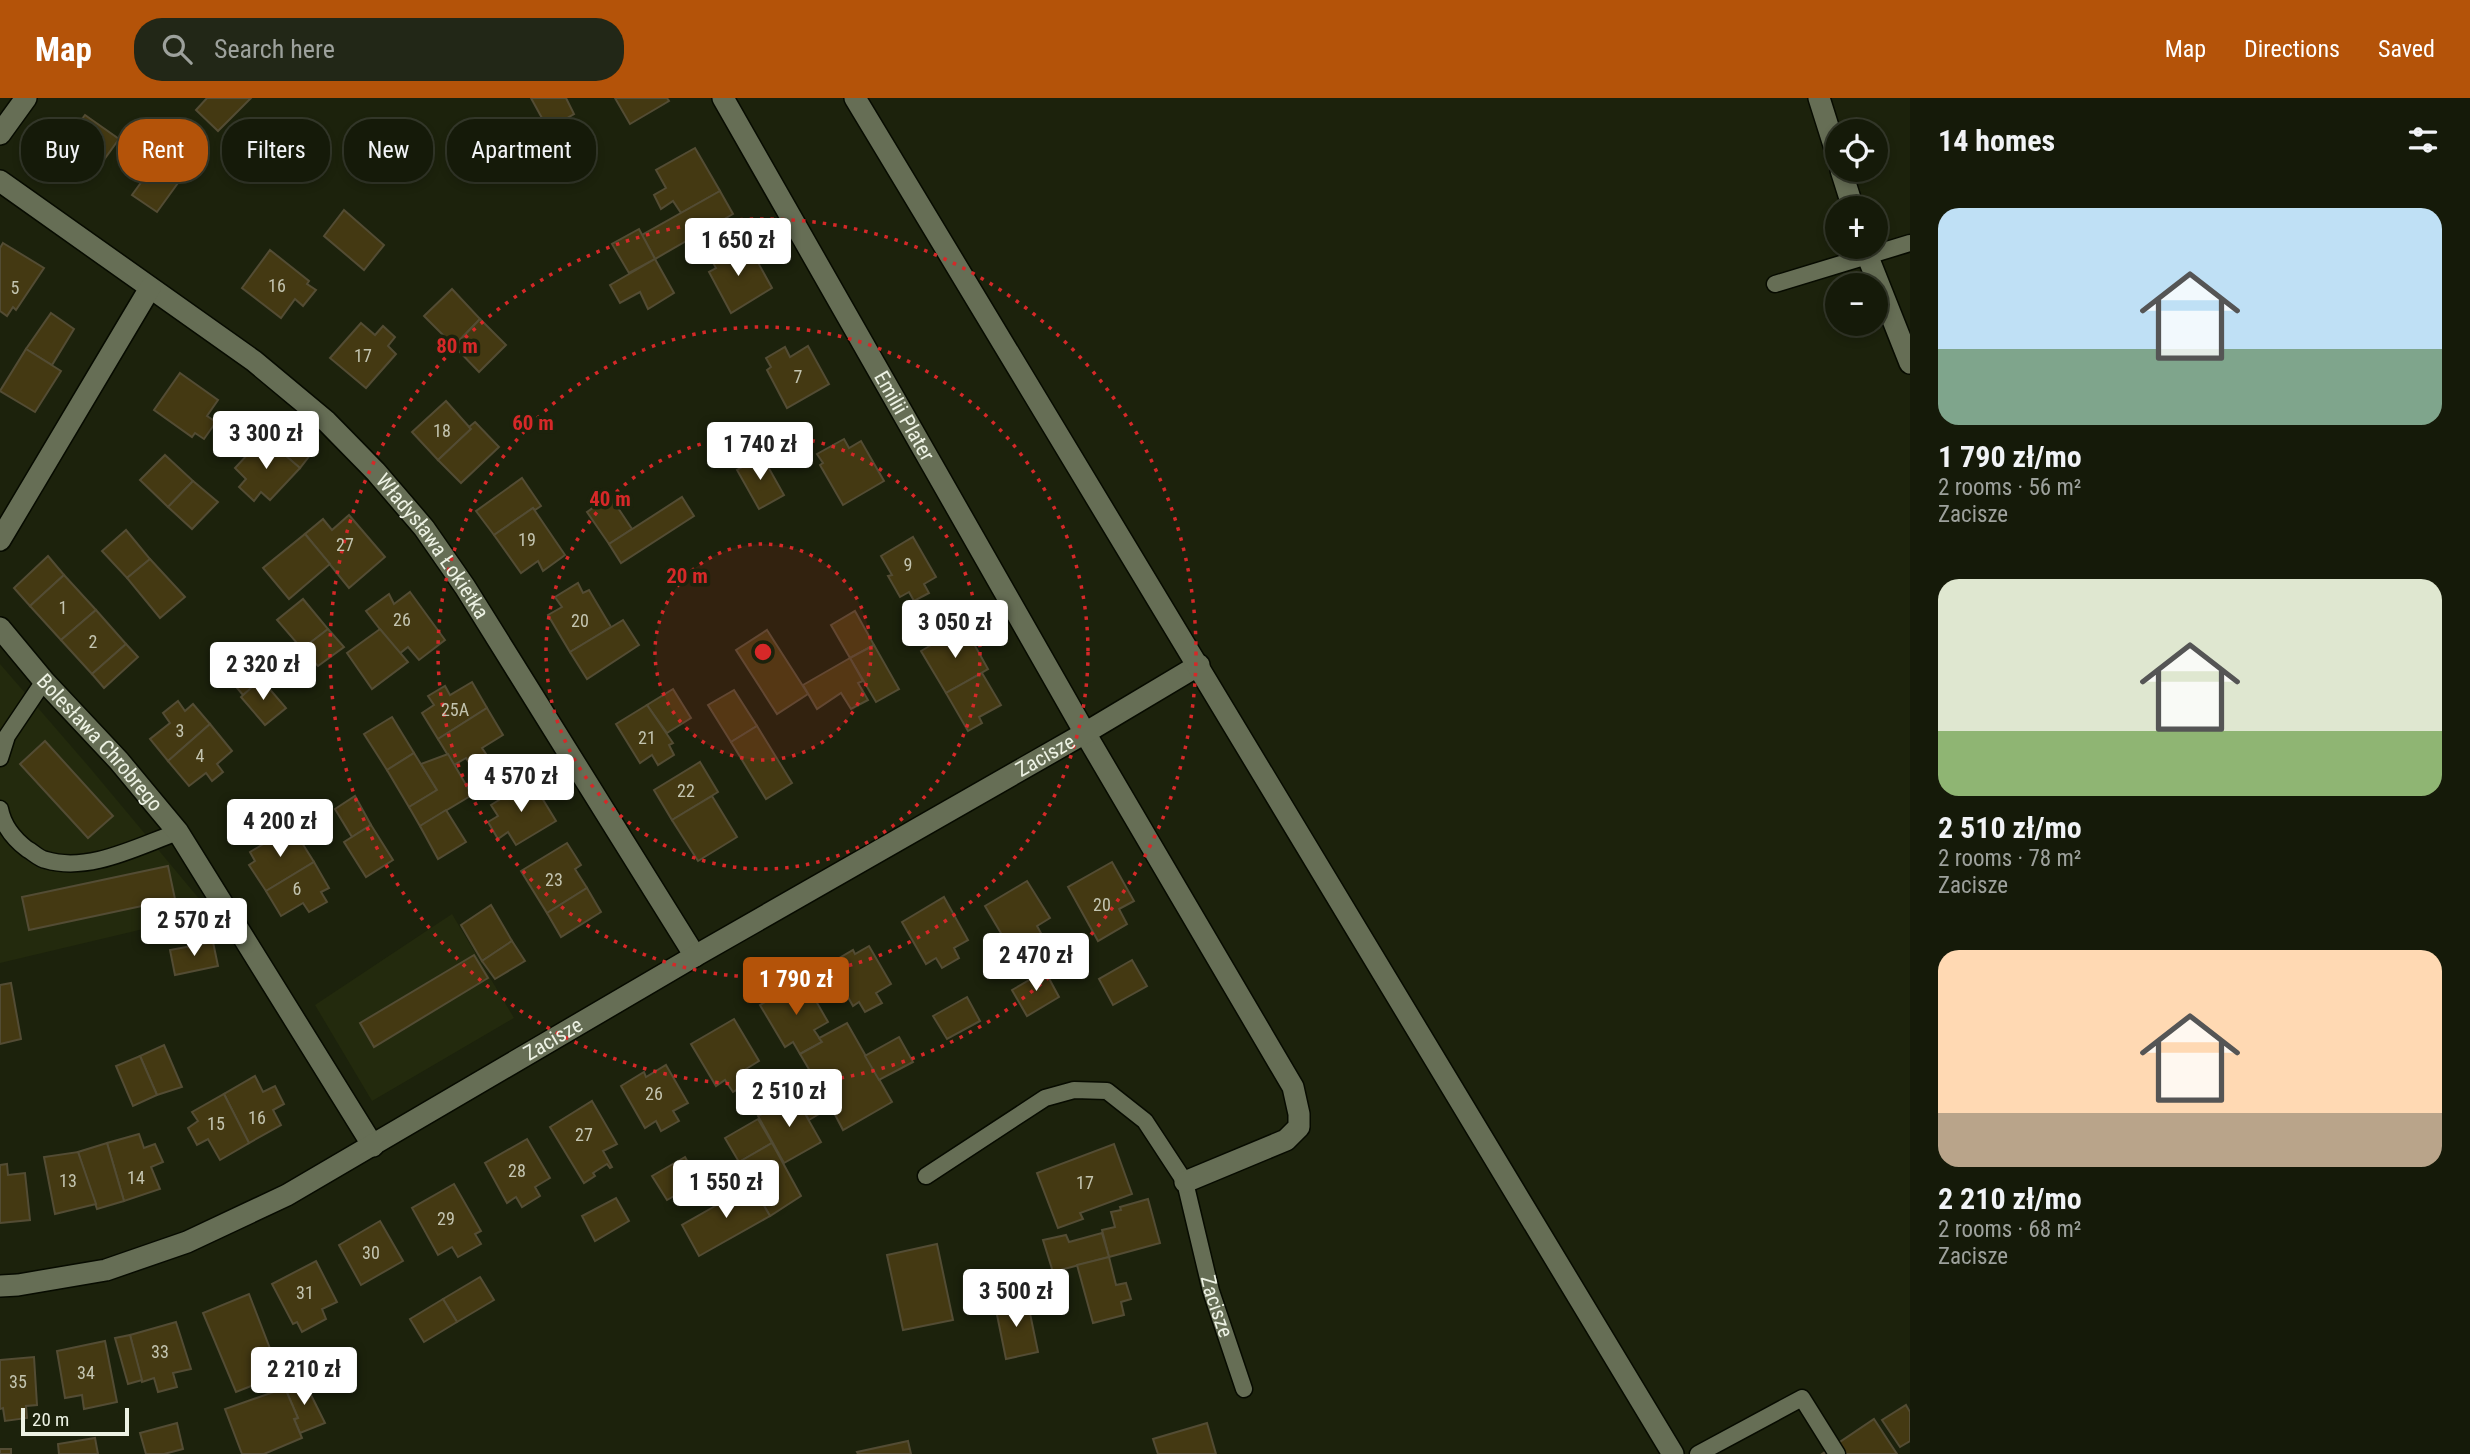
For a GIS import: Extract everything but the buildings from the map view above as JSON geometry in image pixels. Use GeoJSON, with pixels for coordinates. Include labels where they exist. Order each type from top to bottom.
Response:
{"type":"FeatureCollection","features":[{"type":"Feature","properties":{"kind":"street"},"geometry":{"type":"LineString","coordinates":[[0,134],[26,98]]}},
{"type":"Feature","properties":{"kind":"street","name":"Emilii Plater"},"geometry":{"type":"LineString","coordinates":[[723,98],[1085,733]]}},
{"type":"Feature","properties":{"kind":"street"},"geometry":{"type":"LineString","coordinates":[[855,98],[1673,1454]]}},
{"type":"Feature","properties":{"kind":"street"},"geometry":{"type":"LineString","coordinates":[[1819,98],[1826,119]]}},
{"type":"Feature","properties":{"kind":"street","name":"Władysława Łokietka"},"geometry":{"type":"LineString","coordinates":[[0,181],[254,362],[326,421],[376,472],[425,528],[465,587],[695,956]]}},
{"type":"Feature","properties":{"kind":"street"},"geometry":{"type":"LineString","coordinates":[[1869,259],[1910,363]]}},
{"type":"Feature","properties":{"kind":"street"},"geometry":{"type":"LineString","coordinates":[[0,540],[150,288]]}},
{"type":"Feature","properties":{"kind":"street","name":"Bolesława Chrobrego"},"geometry":{"type":"LineString","coordinates":[[0,628],[44,681],[119,761],[178,832],[373,1146]]}},
{"type":"Feature","properties":{"kind":"street","name":"Zacisze"},"geometry":{"type":"LineString","coordinates":[[0,1286],[106,1270],[187,1242],[287,1195],[1199,665]]}},
{"type":"Feature","properties":{"kind":"street","name":"Zacisze"},"geometry":{"type":"LineString","coordinates":[[1085,733],[1293,1087],[1299,1114],[1298,1127],[1286,1140],[1185,1182]]}},
{"type":"Feature","properties":{"kind":"lane"},"geometry":{"type":"LineString","coordinates":[[1888,247],[1910,243]]}},
{"type":"Feature","properties":{"kind":"lane"},"geometry":{"type":"LineString","coordinates":[[1775,284],[1844,259]]}},
{"type":"Feature","properties":{"kind":"lane"},"geometry":{"type":"LineString","coordinates":[[0,758],[6,736],[44,681]]}},
{"type":"Feature","properties":{"kind":"lane"},"geometry":{"type":"LineString","coordinates":[[0,809],[2,820],[20,843],[44,860],[73,864],[108,857],[178,832]]}},
{"type":"Feature","properties":{"kind":"lane","name":"Zacisze"},"geometry":{"type":"LineString","coordinates":[[926,1176],[1045,1098],[1074,1090],[1107,1091],[1145,1121],[1185,1182],[1210,1291],[1244,1389]]}},
{"type":"Feature","properties":{"kind":"lane"},"geometry":{"type":"LineString","coordinates":[[1698,1454],[1802,1398],[1837,1454]]}},
{"type":"Feature","properties":{"kind":"shaded area"},"geometry":{"type":"Polygon","coordinates":[[[0,664],[90,768],[211,913],[0,963],[0,664]]]}},
{"type":"Feature","properties":{"kind":"shaded area"},"geometry":{"type":"Polygon","coordinates":[[[452,914],[514,1018],[372,1101],[315,1005],[452,914]]]}}]}
